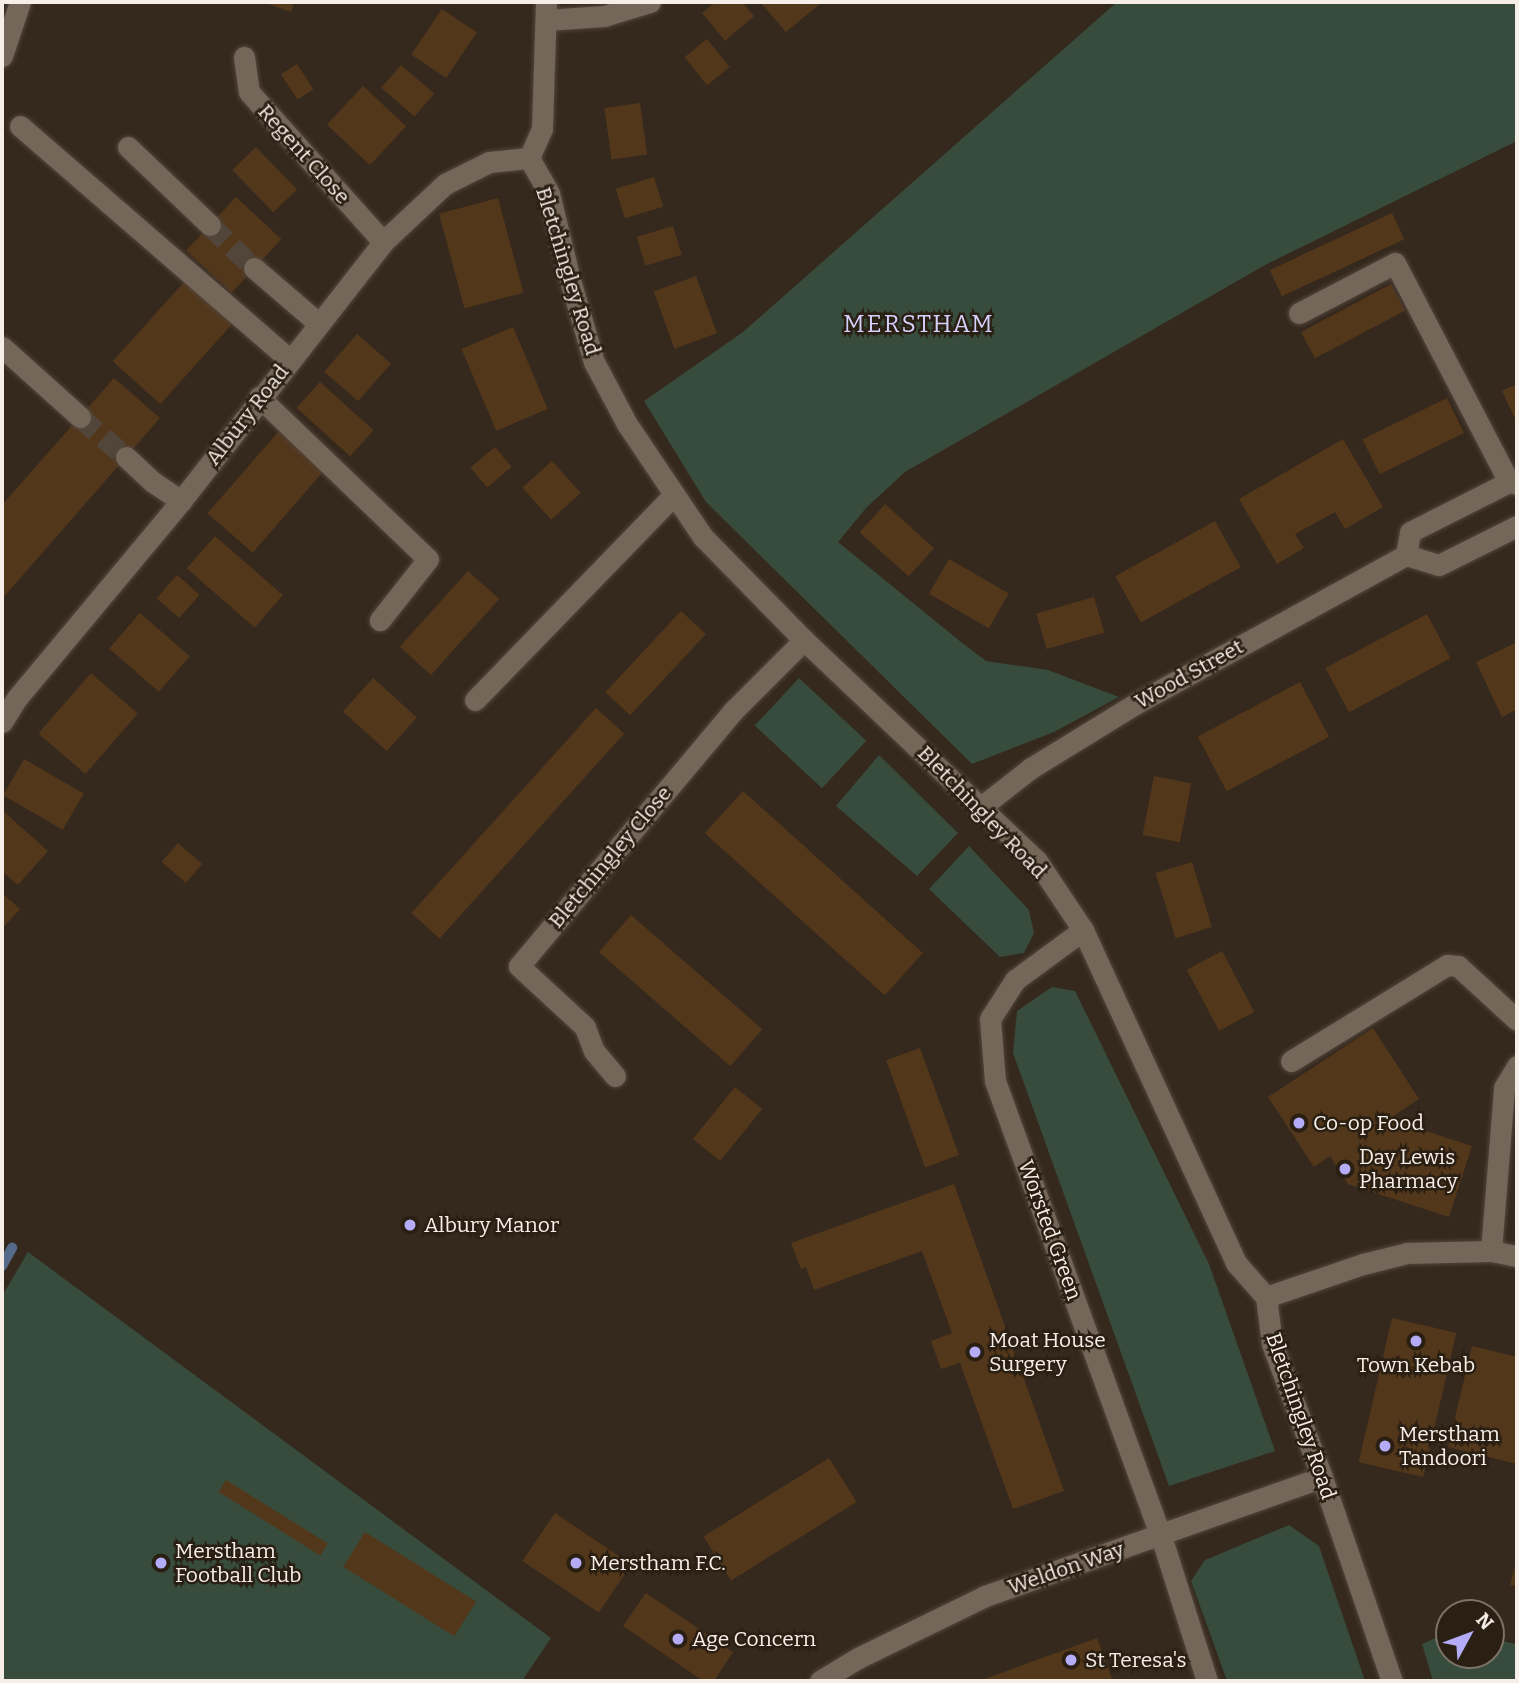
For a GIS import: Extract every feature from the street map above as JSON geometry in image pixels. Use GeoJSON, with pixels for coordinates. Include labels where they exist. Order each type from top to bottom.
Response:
{"type":"FeatureCollection","features":[{"type":"Feature","properties":{"kind":"street"},"geometry":{"type":"LineString","coordinates":[[2,56],[20,2]]}},
{"type":"Feature","properties":{"kind":"street"},"geometry":{"type":"LineString","coordinates":[[529,158],[542,129],[546,11],[604,16],[650,2]]}},
{"type":"Feature","properties":{"kind":"street","name":"Regent Close"},"geometry":{"type":"LineString","coordinates":[[244,57],[249,92],[383,242]]}},
{"type":"Feature","properties":{"kind":"street"},"geometry":{"type":"LineString","coordinates":[[20,126],[290,359]]}},
{"type":"Feature","properties":{"kind":"street"},"geometry":{"type":"LineString","coordinates":[[128,147],[211,225]]}},
{"type":"Feature","properties":{"kind":"street","name":"Albury Road"},"geometry":{"type":"LineString","coordinates":[[2,722],[9,691],[181,501],[259,397],[383,242],[445,184],[488,162],[529,158]]}},
{"type":"Feature","properties":{"kind":"street","name":"Bletchingley Road"},"geometry":{"type":"LineString","coordinates":[[529,158],[549,193],[594,362],[627,424],[703,537],[803,640],[1037,861],[1083,930],[1236,1262],[1266,1297],[1272,1344],[1322,1477],[1392,1681]]}},
{"type":"Feature","properties":{"kind":"street"},"geometry":{"type":"LineString","coordinates":[[1299,313],[1395,263],[1513,483],[1409,532],[1406,555],[1440,565],[1517,526]]}},
{"type":"Feature","properties":{"kind":"street"},"geometry":{"type":"LineString","coordinates":[[254,268],[319,324]]}},
{"type":"Feature","properties":{"kind":"street"},"geometry":{"type":"LineString","coordinates":[[2,347],[80,417]]}},
{"type":"Feature","properties":{"kind":"street"},"geometry":{"type":"LineString","coordinates":[[259,397],[428,559],[380,620]]}},
{"type":"Feature","properties":{"kind":"street"},"geometry":{"type":"LineString","coordinates":[[125,457],[181,501]]}},
{"type":"Feature","properties":{"kind":"street"},"geometry":{"type":"LineString","coordinates":[[475,700],[674,495]]}},
{"type":"Feature","properties":{"kind":"street","name":"Wood Street"},"geometry":{"type":"LineString","coordinates":[[981,807],[1031,768],[1135,704],[1406,555]]}},
{"type":"Feature","properties":{"kind":"street","name":"Bletchingley Close"},"geometry":{"type":"LineString","coordinates":[[615,1076],[594,1051],[585,1027],[519,966],[734,710],[803,640]]}},
{"type":"Feature","properties":{"kind":"street","name":"Worsted Green"},"geometry":{"type":"LineString","coordinates":[[1083,930],[1015,980],[989,1019],[995,1081],[1161,1536],[1208,1681]]}},
{"type":"Feature","properties":{"kind":"street"},"geometry":{"type":"LineString","coordinates":[[1291,1061],[1447,965],[1458,966],[1517,1020]]}},
{"type":"Feature","properties":{"kind":"street"},"geometry":{"type":"LineString","coordinates":[[1491,1251],[1504,1088],[1517,1066]]}},
{"type":"Feature","properties":{"kind":"street"},"geometry":{"type":"LineString","coordinates":[[1266,1297],[1363,1264],[1407,1253],[1491,1251],[1517,1256]]}},
{"type":"Feature","properties":{"kind":"street","name":"Weldon Way"},"geometry":{"type":"LineString","coordinates":[[820,1681],[858,1658],[985,1596],[1322,1477]]}},
{"type":"Feature","properties":{"kind":"green space"},"geometry":{"type":"Polygon","coordinates":[[[1117,2],[1517,2],[1517,141],[1265,265],[905,472],[867,507],[838,542],[986,661],[1048,670],[1119,697],[1054,732],[972,764],[706,502],[644,401],[743,332],[1117,2]]]}},
{"type":"Feature","properties":{"kind":"green space"},"geometry":{"type":"Polygon","coordinates":[[[799,678],[866,741],[822,788],[755,726],[799,678]]]}},
{"type":"Feature","properties":{"kind":"green space"},"geometry":{"type":"Polygon","coordinates":[[[879,755],[958,833],[917,876],[836,806],[879,755]]]}},
{"type":"Feature","properties":{"kind":"green space"},"geometry":{"type":"Polygon","coordinates":[[[969,846],[1029,910],[1034,933],[1024,953],[1000,957],[929,889],[969,846]]]}},
{"type":"Feature","properties":{"kind":"green space"},"geometry":{"type":"Polygon","coordinates":[[[1052,987],[1075,991],[1209,1264],[1275,1451],[1169,1486],[1013,1053],[1017,1011],[1052,987]]]}},
{"type":"Feature","properties":{"kind":"green space"},"geometry":{"type":"Polygon","coordinates":[[[28,1252],[551,1638],[522,1681],[2,1681],[2,1296],[28,1252]]]}},
{"type":"Feature","properties":{"kind":"green space"},"geometry":{"type":"Polygon","coordinates":[[[1289,1525],[1319,1546],[1365,1681],[1227,1681],[1191,1581],[1205,1560],[1289,1525]]]}},
{"type":"Feature","properties":{"kind":"green space"},"geometry":{"type":"Polygon","coordinates":[[[1435,1638],[1435,1669],[1505,1669],[1505,1642],[1517,1644],[1517,1681],[1433,1681],[1422,1644],[1435,1638]]]}},
{"type":"Feature","properties":{"kind":"building"},"geometry":{"type":"Polygon","coordinates":[[[262,2],[294,2],[291,12],[262,2]]]}},
{"type":"Feature","properties":{"kind":"building"},"geometry":{"type":"Polygon","coordinates":[[[716,2],[742,2],[754,16],[725,41],[702,13],[716,2]]]}},
{"type":"Feature","properties":{"kind":"building"},"geometry":{"type":"Polygon","coordinates":[[[760,2],[822,2],[786,32],[760,2]]]}},
{"type":"Feature","properties":{"kind":"building"},"geometry":{"type":"Polygon","coordinates":[[[442,9],[477,32],[446,78],[411,55],[442,9]]]}},
{"type":"Feature","properties":{"kind":"building"},"geometry":{"type":"Polygon","coordinates":[[[707,39],[730,67],[707,85],[684,57],[707,39]]]}},
{"type":"Feature","properties":{"kind":"building"},"geometry":{"type":"Polygon","coordinates":[[[297,64],[313,89],[297,100],[281,74],[297,64]]]}},
{"type":"Feature","properties":{"kind":"building"},"geometry":{"type":"Polygon","coordinates":[[[401,65],[434,94],[415,117],[381,88],[401,65]]]}},
{"type":"Feature","properties":{"kind":"building"},"geometry":{"type":"Polygon","coordinates":[[[363,86],[406,126],[370,165],[327,125],[363,86]]]}},
{"type":"Feature","properties":{"kind":"building"},"geometry":{"type":"Polygon","coordinates":[[[640,103],[647,154],[612,160],[604,108],[640,103]]]}},
{"type":"Feature","properties":{"kind":"building"},"geometry":{"type":"Polygon","coordinates":[[[256,147],[297,189],[273,212],[232,170],[256,147]]]}},
{"type":"Feature","properties":{"kind":"building"},"geometry":{"type":"Polygon","coordinates":[[[654,177],[663,207],[625,218],[616,189],[654,177]]]}},
{"type":"Feature","properties":{"kind":"building"},"geometry":{"type":"Polygon","coordinates":[[[236,197],[281,239],[232,293],[186,250],[236,197]]]}},
{"type":"Feature","properties":{"kind":"building"},"geometry":{"type":"Polygon","coordinates":[[[498,198],[523,293],[464,308],[439,214],[498,198]]]}},
{"type":"Feature","properties":{"kind":"building"},"geometry":{"type":"Polygon","coordinates":[[[1392,213],[1404,239],[1282,296],[1270,270],[1392,213]]]}},
{"type":"Feature","properties":{"kind":"building"},"geometry":{"type":"Polygon","coordinates":[[[673,226],[682,255],[645,266],[637,237],[673,226]]]}},
{"type":"Feature","properties":{"kind":"building"},"geometry":{"type":"Polygon","coordinates":[[[696,276],[717,333],[675,349],[654,291],[696,276]]]}},
{"type":"Feature","properties":{"kind":"building"},"geometry":{"type":"Polygon","coordinates":[[[185,281],[233,324],[160,404],[113,361],[185,281]]]}},
{"type":"Feature","properties":{"kind":"building"},"geometry":{"type":"Polygon","coordinates":[[[1391,284],[1405,310],[1315,358],[1301,332],[1391,284]]]}},
{"type":"Feature","properties":{"kind":"building"},"geometry":{"type":"Polygon","coordinates":[[[513,327],[548,409],[496,431],[461,349],[513,327]]]}},
{"type":"Feature","properties":{"kind":"building"},"geometry":{"type":"Polygon","coordinates":[[[357,334],[391,364],[358,401],[324,372],[357,334]]]}},
{"type":"Feature","properties":{"kind":"building"},"geometry":{"type":"Polygon","coordinates":[[[114,378],[160,418],[2,599],[2,505],[114,378]]]}},
{"type":"Feature","properties":{"kind":"building"},"geometry":{"type":"Polygon","coordinates":[[[320,382],[374,430],[350,456],[297,408],[320,382]]]}},
{"type":"Feature","properties":{"kind":"building"},"geometry":{"type":"Polygon","coordinates":[[[1517,384],[1517,423],[1502,391],[1517,384]]]}},
{"type":"Feature","properties":{"kind":"building"},"geometry":{"type":"Polygon","coordinates":[[[1447,398],[1464,433],[1380,474],[1363,439],[1447,398]]]}},
{"type":"Feature","properties":{"kind":"building"},"geometry":{"type":"Polygon","coordinates":[[[279,431],[324,470],[253,553],[207,513],[279,431]]]}},
{"type":"Feature","properties":{"kind":"building"},"geometry":{"type":"Polygon","coordinates":[[[1343,439],[1383,507],[1345,529],[1335,512],[1295,534],[1304,548],[1277,564],[1239,499],[1343,439]]]}},
{"type":"Feature","properties":{"kind":"building"},"geometry":{"type":"Polygon","coordinates":[[[495,447],[512,467],[487,487],[470,468],[495,447]]]}},
{"type":"Feature","properties":{"kind":"building"},"geometry":{"type":"Polygon","coordinates":[[[552,461],[581,493],[551,520],[522,488],[552,461]]]}},
{"type":"Feature","properties":{"kind":"building"},"geometry":{"type":"Polygon","coordinates":[[[885,504],[934,548],[909,576],[860,532],[885,504]]]}},
{"type":"Feature","properties":{"kind":"building"},"geometry":{"type":"Polygon","coordinates":[[[1215,521],[1241,567],[1141,623],[1115,576],[1215,521]]]}},
{"type":"Feature","properties":{"kind":"building"},"geometry":{"type":"Polygon","coordinates":[[[215,536],[283,595],[255,627],[187,568],[215,536]]]}},
{"type":"Feature","properties":{"kind":"building"},"geometry":{"type":"Polygon","coordinates":[[[949,559],[1009,594],[989,628],[929,594],[949,559]]]}},
{"type":"Feature","properties":{"kind":"building"},"geometry":{"type":"Polygon","coordinates":[[[468,571],[499,599],[431,675],[400,647],[468,571]]]}},
{"type":"Feature","properties":{"kind":"building"},"geometry":{"type":"Polygon","coordinates":[[[177,575],[200,595],[179,618],[157,598],[177,575]]]}},
{"type":"Feature","properties":{"kind":"building"},"geometry":{"type":"Polygon","coordinates":[[[1094,597],[1104,633],[1047,649],[1036,614],[1094,597]]]}},
{"type":"Feature","properties":{"kind":"building"},"geometry":{"type":"Polygon","coordinates":[[[681,611],[706,634],[630,715],[605,692],[681,611]]]}},
{"type":"Feature","properties":{"kind":"building"},"geometry":{"type":"Polygon","coordinates":[[[140,613],[190,656],[159,692],[109,648],[140,613]]]}},
{"type":"Feature","properties":{"kind":"building"},"geometry":{"type":"Polygon","coordinates":[[[1427,614],[1450,658],[1349,712],[1325,668],[1427,614]]]}},
{"type":"Feature","properties":{"kind":"building"},"geometry":{"type":"Polygon","coordinates":[[[1517,642],[1517,709],[1502,717],[1476,662],[1517,642]]]}},
{"type":"Feature","properties":{"kind":"building"},"geometry":{"type":"Polygon","coordinates":[[[91,673],[138,714],[85,774],[39,733],[91,673]]]}},
{"type":"Feature","properties":{"kind":"building"},"geometry":{"type":"Polygon","coordinates":[[[373,678],[417,717],[387,751],[343,711],[373,678]]]}},
{"type":"Feature","properties":{"kind":"building"},"geometry":{"type":"Polygon","coordinates":[[[1300,682],[1329,737],[1227,791],[1198,736],[1300,682]]]}},
{"type":"Feature","properties":{"kind":"building"},"geometry":{"type":"Polygon","coordinates":[[[596,708],[624,733],[440,939],[411,913],[596,708]]]}},
{"type":"Feature","properties":{"kind":"building"},"geometry":{"type":"Polygon","coordinates":[[[24,759],[84,794],[63,830],[3,795],[24,759]]]}},
{"type":"Feature","properties":{"kind":"building"},"geometry":{"type":"Polygon","coordinates":[[[1154,776],[1191,783],[1180,842],[1143,835],[1154,776]]]}},
{"type":"Feature","properties":{"kind":"building"},"geometry":{"type":"Polygon","coordinates":[[[743,791],[923,953],[885,995],[705,833],[743,791]]]}},
{"type":"Feature","properties":{"kind":"building"},"geometry":{"type":"Polygon","coordinates":[[[2,810],[48,851],[18,885],[2,871],[2,810]]]}},
{"type":"Feature","properties":{"kind":"building"},"geometry":{"type":"Polygon","coordinates":[[[178,843],[202,864],[186,883],[162,862],[178,843]]]}},
{"type":"Feature","properties":{"kind":"building"},"geometry":{"type":"Polygon","coordinates":[[[1192,862],[1212,927],[1176,938],[1156,873],[1192,862]]]}},
{"type":"Feature","properties":{"kind":"building"},"geometry":{"type":"Polygon","coordinates":[[[2,893],[20,909],[2,929],[2,893]]]}},
{"type":"Feature","properties":{"kind":"building"},"geometry":{"type":"Polygon","coordinates":[[[631,915],[762,1029],[730,1066],[599,952],[631,915]]]}},
{"type":"Feature","properties":{"kind":"building"},"geometry":{"type":"Polygon","coordinates":[[[1222,951],[1254,1012],[1219,1031],[1187,970],[1222,951]]]}},
{"type":"Feature","properties":{"kind":"building"},"geometry":{"type":"Polygon","coordinates":[[[1373,1028],[1419,1099],[1389,1119],[1472,1146],[1449,1217],[1348,1184],[1330,1156],[1314,1167],[1268,1097],[1373,1028]]]}},
{"type":"Feature","properties":{"kind":"building"},"geometry":{"type":"Polygon","coordinates":[[[920,1048],[959,1155],[925,1167],[886,1060],[920,1048]]]}},
{"type":"Feature","properties":{"kind":"building"},"geometry":{"type":"Polygon","coordinates":[[[735,1087],[762,1109],[720,1161],[693,1139],[735,1087]]]}},
{"type":"Feature","properties":{"kind":"building","name":"Moat House Surgery"},"geometry":{"type":"Polygon","coordinates":[[[954,1184],[1064,1491],[1013,1509],[960,1363],[941,1369],[931,1341],[952,1333],[922,1251],[814,1290],[806,1267],[801,1269],[791,1243],[954,1184]]]}},
{"type":"Feature","properties":{"kind":"building"},"geometry":{"type":"Polygon","coordinates":[[[1392,1318],[1456,1333],[1423,1477],[1359,1462],[1392,1318]]]}},
{"type":"Feature","properties":{"kind":"building"},"geometry":{"type":"Polygon","coordinates":[[[1472,1346],[1517,1357],[1517,1464],[1448,1447],[1472,1346]]]}},
{"type":"Feature","properties":{"kind":"building"},"geometry":{"type":"Polygon","coordinates":[[[829,1458],[857,1502],[731,1581],[703,1536],[829,1458]]]}},
{"type":"Feature","properties":{"kind":"building"},"geometry":{"type":"Polygon","coordinates":[[[226,1480],[328,1544],[320,1555],[219,1492],[226,1480]]]}},
{"type":"Feature","properties":{"kind":"building","name":"Merstham F.C."},"geometry":{"type":"Polygon","coordinates":[[[555,1513],[631,1564],[599,1613],[523,1561],[555,1513]]]}},
{"type":"Feature","properties":{"kind":"building"},"geometry":{"type":"Polygon","coordinates":[[[365,1532],[476,1601],[454,1636],[343,1567],[365,1532]]]}},
{"type":"Feature","properties":{"kind":"building"},"geometry":{"type":"Polygon","coordinates":[[[1517,1559],[1517,1586],[1510,1585],[1517,1559]]]}},
{"type":"Feature","properties":{"kind":"building","name":"Age Concern"},"geometry":{"type":"Polygon","coordinates":[[[646,1593],[733,1652],[714,1681],[703,1681],[623,1626],[646,1593]]]}},
{"type":"Feature","properties":{"kind":"building","name":"St Teresa's"},"geometry":{"type":"Polygon","coordinates":[[[1097,1638],[1113,1681],[979,1681],[1097,1638]]]}},
{"type":"Feature","properties":{"kind":"waterway"},"geometry":{"type":"LineString","coordinates":[[2,1266],[12,1248]]}},
{"type":"Feature","properties":{"kind":"tunnel"},"geometry":{"type":"LineString","coordinates":[[210,225],[254,268]]}},
{"type":"Feature","properties":{"kind":"tunnel"},"geometry":{"type":"LineString","coordinates":[[80,417],[126,457]]}},
{"type":"Feature","properties":{"kind":"place","name":"Co-op Food"},"geometry":{"type":"Point","coordinates":[1299,1123]}},
{"type":"Feature","properties":{"kind":"place","name":"Day Lewis Pharmacy"},"geometry":{"type":"Point","coordinates":[1345,1169]}},
{"type":"Feature","properties":{"kind":"place","name":"Albury Manor"},"geometry":{"type":"Point","coordinates":[410,1225]}},
{"type":"Feature","properties":{"kind":"place","name":"Town Kebab"},"geometry":{"type":"Point","coordinates":[1416,1341]}},
{"type":"Feature","properties":{"kind":"place","name":"Moat House Surgery"},"geometry":{"type":"Point","coordinates":[975,1352]}},
{"type":"Feature","properties":{"kind":"place","name":"Merstham Tandoori"},"geometry":{"type":"Point","coordinates":[1385,1446]}},
{"type":"Feature","properties":{"kind":"place","name":"Merstham Football Club"},"geometry":{"type":"Point","coordinates":[161,1563]}},
{"type":"Feature","properties":{"kind":"place","name":"Merstham F.C."},"geometry":{"type":"Point","coordinates":[576,1563]}},
{"type":"Feature","properties":{"kind":"place","name":"Age Concern"},"geometry":{"type":"Point","coordinates":[678,1639]}},
{"type":"Feature","properties":{"kind":"place","name":"St Teresa's"},"geometry":{"type":"Point","coordinates":[1071,1660]}},
{"type":"Feature","properties":{"kind":"district","name":"MERSTHAM"},"geometry":{"type":"Point","coordinates":[919,325]}}]}
